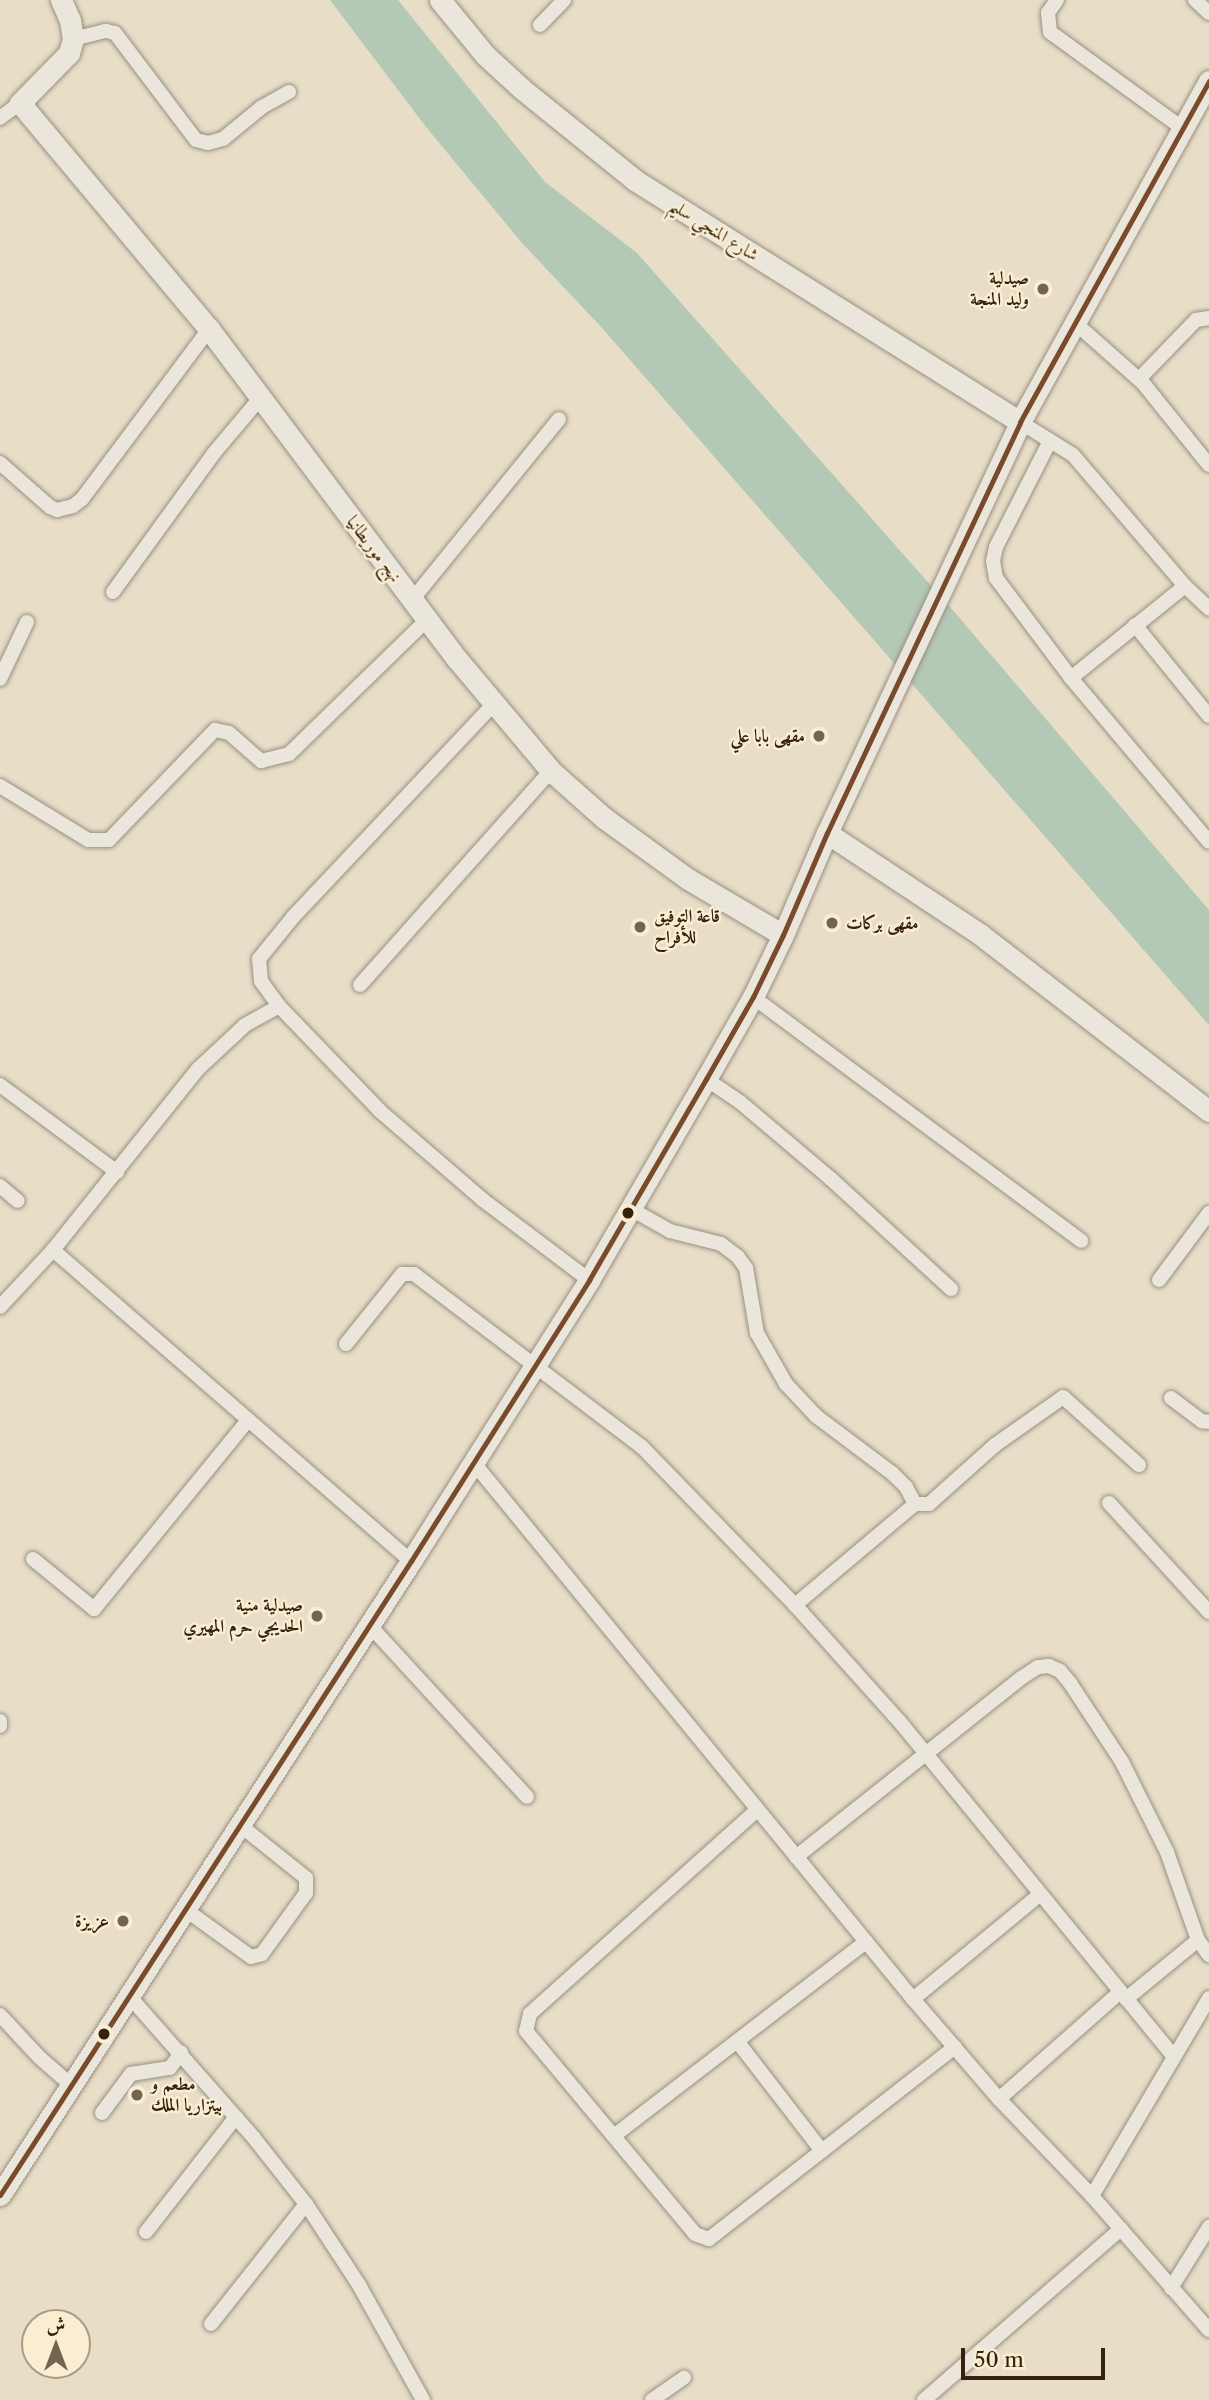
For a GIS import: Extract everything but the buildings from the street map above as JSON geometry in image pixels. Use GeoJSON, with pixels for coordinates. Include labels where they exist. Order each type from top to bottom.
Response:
{"type":"FeatureCollection","features":[{"type":"Feature","properties":{"kind":"main road"},"geometry":{"type":"LineString","coordinates":[[20,103],[69,53],[72,39],[70,20],[61,0]]}},
{"type":"Feature","properties":{"kind":"main road","name":"شارع المنجي سليم"},"geometry":{"type":"LineString","coordinates":[[440,0],[485,55],[636,181],[1020,422]]}},
{"type":"Feature","properties":{"kind":"main road"},"geometry":{"type":"LineString","coordinates":[[0,2195],[370,1626],[589,1280],[753,997],[1020,422],[1209,80]]}},
{"type":"Feature","properties":{"kind":"main road","name":"نهج موريطانيا"},"geometry":{"type":"LineString","coordinates":[[20,103],[209,329],[427,620],[494,705],[551,771],[604,818],[688,879],[783,935]]}},
{"type":"Feature","properties":{"kind":"main road"},"geometry":{"type":"LineString","coordinates":[[827,833],[981,935],[1209,1111]]}},
{"type":"Feature","properties":{"kind":"street"},"geometry":{"type":"LineString","coordinates":[[540,26],[564,0]]}},
{"type":"Feature","properties":{"kind":"street"},"geometry":{"type":"LineString","coordinates":[[1057,0],[1048,13],[1050,32],[1182,128]]}},
{"type":"Feature","properties":{"kind":"street"},"geometry":{"type":"LineString","coordinates":[[1195,0],[1209,13]]}},
{"type":"Feature","properties":{"kind":"street"},"geometry":{"type":"LineString","coordinates":[[72,39],[106,31],[115,33],[196,140],[208,143],[223,139],[262,107],[289,92]]}},
{"type":"Feature","properties":{"kind":"street"},"geometry":{"type":"LineString","coordinates":[[0,118],[20,103]]}},
{"type":"Feature","properties":{"kind":"street"},"geometry":{"type":"LineString","coordinates":[[1139,379],[1196,320],[1209,318]]}},
{"type":"Feature","properties":{"kind":"street"},"geometry":{"type":"LineString","coordinates":[[1074,322],[1139,379],[1209,465]]}},
{"type":"Feature","properties":{"kind":"street"},"geometry":{"type":"LineString","coordinates":[[0,463],[50,508],[57,510],[72,506],[82,499],[209,329]]}},
{"type":"Feature","properties":{"kind":"street"},"geometry":{"type":"LineString","coordinates":[[113,592],[214,453],[262,397]]}},
{"type":"Feature","properties":{"kind":"street"},"geometry":{"type":"LineString","coordinates":[[412,600],[559,419]]}},
{"type":"Feature","properties":{"kind":"street"},"geometry":{"type":"LineString","coordinates":[[1020,422],[1073,455],[1185,586],[1209,608]]}},
{"type":"Feature","properties":{"kind":"street"},"geometry":{"type":"LineString","coordinates":[[1050,440],[996,547],[993,561],[996,578],[1071,678],[1208,838]]}},
{"type":"Feature","properties":{"kind":"street"},"geometry":{"type":"LineString","coordinates":[[1071,678],[1185,586]]}},
{"type":"Feature","properties":{"kind":"street"},"geometry":{"type":"LineString","coordinates":[[0,786],[89,840],[109,840],[215,730],[229,733],[261,761],[281,759],[289,754],[427,620]]}},
{"type":"Feature","properties":{"kind":"street"},"geometry":{"type":"LineString","coordinates":[[0,679],[27,622]]}},
{"type":"Feature","properties":{"kind":"street"},"geometry":{"type":"LineString","coordinates":[[1135,625],[1209,716]]}},
{"type":"Feature","properties":{"kind":"street"},"geometry":{"type":"LineString","coordinates":[[494,705],[293,917],[259,959],[261,981],[279,1006],[380,1111],[482,1200],[589,1280]]}},
{"type":"Feature","properties":{"kind":"street"},"geometry":{"type":"LineString","coordinates":[[360,985],[551,771]]}},
{"type":"Feature","properties":{"kind":"street"},"geometry":{"type":"LineString","coordinates":[[753,997],[960,1148],[1081,1241]]}},
{"type":"Feature","properties":{"kind":"street"},"geometry":{"type":"LineString","coordinates":[[0,1307],[53,1250],[198,1069],[245,1025],[279,1006]]}},
{"type":"Feature","properties":{"kind":"street"},"geometry":{"type":"LineString","coordinates":[[706,1079],[740,1102],[831,1179],[951,1289]]}},
{"type":"Feature","properties":{"kind":"street"},"geometry":{"type":"LineString","coordinates":[[0,1085],[117,1172]]}},
{"type":"Feature","properties":{"kind":"street"},"geometry":{"type":"LineString","coordinates":[[0,1186],[18,1200]]}},
{"type":"Feature","properties":{"kind":"street"},"geometry":{"type":"LineString","coordinates":[[631,1209],[670,1231],[721,1244],[738,1257],[746,1268],[757,1333],[786,1384],[816,1416],[892,1473],[906,1487],[915,1504]]}},
{"type":"Feature","properties":{"kind":"street"},"geometry":{"type":"LineString","coordinates":[[1158,1280],[1209,1213]]}},
{"type":"Feature","properties":{"kind":"street"},"geometry":{"type":"LineString","coordinates":[[53,1250],[411,1561]]}},
{"type":"Feature","properties":{"kind":"street"},"geometry":{"type":"LineString","coordinates":[[346,1344],[402,1274],[414,1273],[642,1447],[795,1605],[925,1751],[1039,1895],[1173,2056]]}},
{"type":"Feature","properties":{"kind":"street"},"geometry":{"type":"LineString","coordinates":[[795,1605],[915,1504],[929,1504],[995,1445],[1063,1397],[1139,1465]]}},
{"type":"Feature","properties":{"kind":"street"},"geometry":{"type":"LineString","coordinates":[[1171,1398],[1202,1421],[1209,1422]]}},
{"type":"Feature","properties":{"kind":"street"},"geometry":{"type":"LineString","coordinates":[[33,1559],[94,1609],[248,1420]]}},
{"type":"Feature","properties":{"kind":"street"},"geometry":{"type":"LineString","coordinates":[[473,1462],[913,1999],[999,2099],[1092,2196],[1209,2330]]}},
{"type":"Feature","properties":{"kind":"street"},"geometry":{"type":"LineString","coordinates":[[1109,1503],[1209,1612]]}},
{"type":"Feature","properties":{"kind":"street"},"geometry":{"type":"LineString","coordinates":[[370,1626],[527,1797]]}},
{"type":"Feature","properties":{"kind":"street"},"geometry":{"type":"LineString","coordinates":[[796,1857],[925,1751],[1038,1667],[1049,1666],[1060,1671],[1122,1762],[1167,1853],[1198,1940],[1209,1955]]}},
{"type":"Feature","properties":{"kind":"street"},"geometry":{"type":"LineString","coordinates":[[757,1810],[530,2014],[526,2031],[695,2234],[709,2239],[955,2047]]}},
{"type":"Feature","properties":{"kind":"street"},"geometry":{"type":"LineString","coordinates":[[186,1910],[251,1957],[262,1954],[306,1893],[306,1878],[241,1826]]}},
{"type":"Feature","properties":{"kind":"street"},"geometry":{"type":"LineString","coordinates":[[913,1999],[1039,1895]]}},
{"type":"Feature","properties":{"kind":"street"},"geometry":{"type":"LineString","coordinates":[[999,2099],[1123,1995],[1198,1940]]}},
{"type":"Feature","properties":{"kind":"street"},"geometry":{"type":"LineString","coordinates":[[615,2135],[866,1942]]}},
{"type":"Feature","properties":{"kind":"street"},"geometry":{"type":"LineString","coordinates":[[129,1996],[236,2117],[306,2204],[353,2274],[423,2400]]}},
{"type":"Feature","properties":{"kind":"street"},"geometry":{"type":"LineString","coordinates":[[1092,2196],[1209,1998]]}},
{"type":"Feature","properties":{"kind":"street"},"geometry":{"type":"LineString","coordinates":[[0,2015],[38,2057],[71,2085]]}},
{"type":"Feature","properties":{"kind":"street"},"geometry":{"type":"LineString","coordinates":[[737,2041],[822,2151]]}},
{"type":"Feature","properties":{"kind":"street"},"geometry":{"type":"LineString","coordinates":[[102,2113],[131,2074],[170,2068],[181,2053]]}},
{"type":"Feature","properties":{"kind":"street"},"geometry":{"type":"LineString","coordinates":[[146,2232],[236,2117]]}},
{"type":"Feature","properties":{"kind":"street"},"geometry":{"type":"LineString","coordinates":[[211,2324],[306,2204]]}},
{"type":"Feature","properties":{"kind":"street"},"geometry":{"type":"LineString","coordinates":[[1171,2288],[1209,2227]]}},
{"type":"Feature","properties":{"kind":"street"},"geometry":{"type":"LineString","coordinates":[[924,2400],[1121,2229]]}},
{"type":"Feature","properties":{"kind":"street"},"geometry":{"type":"LineString","coordinates":[[652,2400],[684,2378]]}},
{"type":"Feature","properties":{"kind":"shaded area"},"geometry":{"type":"Polygon","coordinates":[[[330,0],[398,0],[545,182],[637,253],[957,615],[1209,910],[1209,1025],[603,329],[522,243],[426,127],[330,0]]]}},
{"type":"Feature","properties":{"kind":"transit line"},"geometry":{"type":"LineString","coordinates":[[0,2195],[411,1561],[589,1280],[753,997],[1020,422],[1209,81]]}},
{"type":"Feature","properties":{"kind":"place","name":"صيدلية وليد المنجة"},"geometry":{"type":"Point","coordinates":[1043,289]}},
{"type":"Feature","properties":{"kind":"place","name":"مقهى بابا علي"},"geometry":{"type":"Point","coordinates":[819,736]}},
{"type":"Feature","properties":{"kind":"place","name":"مقهى بركات"},"geometry":{"type":"Point","coordinates":[832,923]}},
{"type":"Feature","properties":{"kind":"place","name":"قاعة التوفيق للأفراح"},"geometry":{"type":"Point","coordinates":[640,927]}},
{"type":"Feature","properties":{"kind":"place","name":"صيدلية منية الحديجي حرم المهيري"},"geometry":{"type":"Point","coordinates":[317,1616]}},
{"type":"Feature","properties":{"kind":"place","name":"عزيزة"},"geometry":{"type":"Point","coordinates":[123,1921]}},
{"type":"Feature","properties":{"kind":"place","name":"مطعم و بيتزاريا الملك"},"geometry":{"type":"Point","coordinates":[137,2095]}}]}
